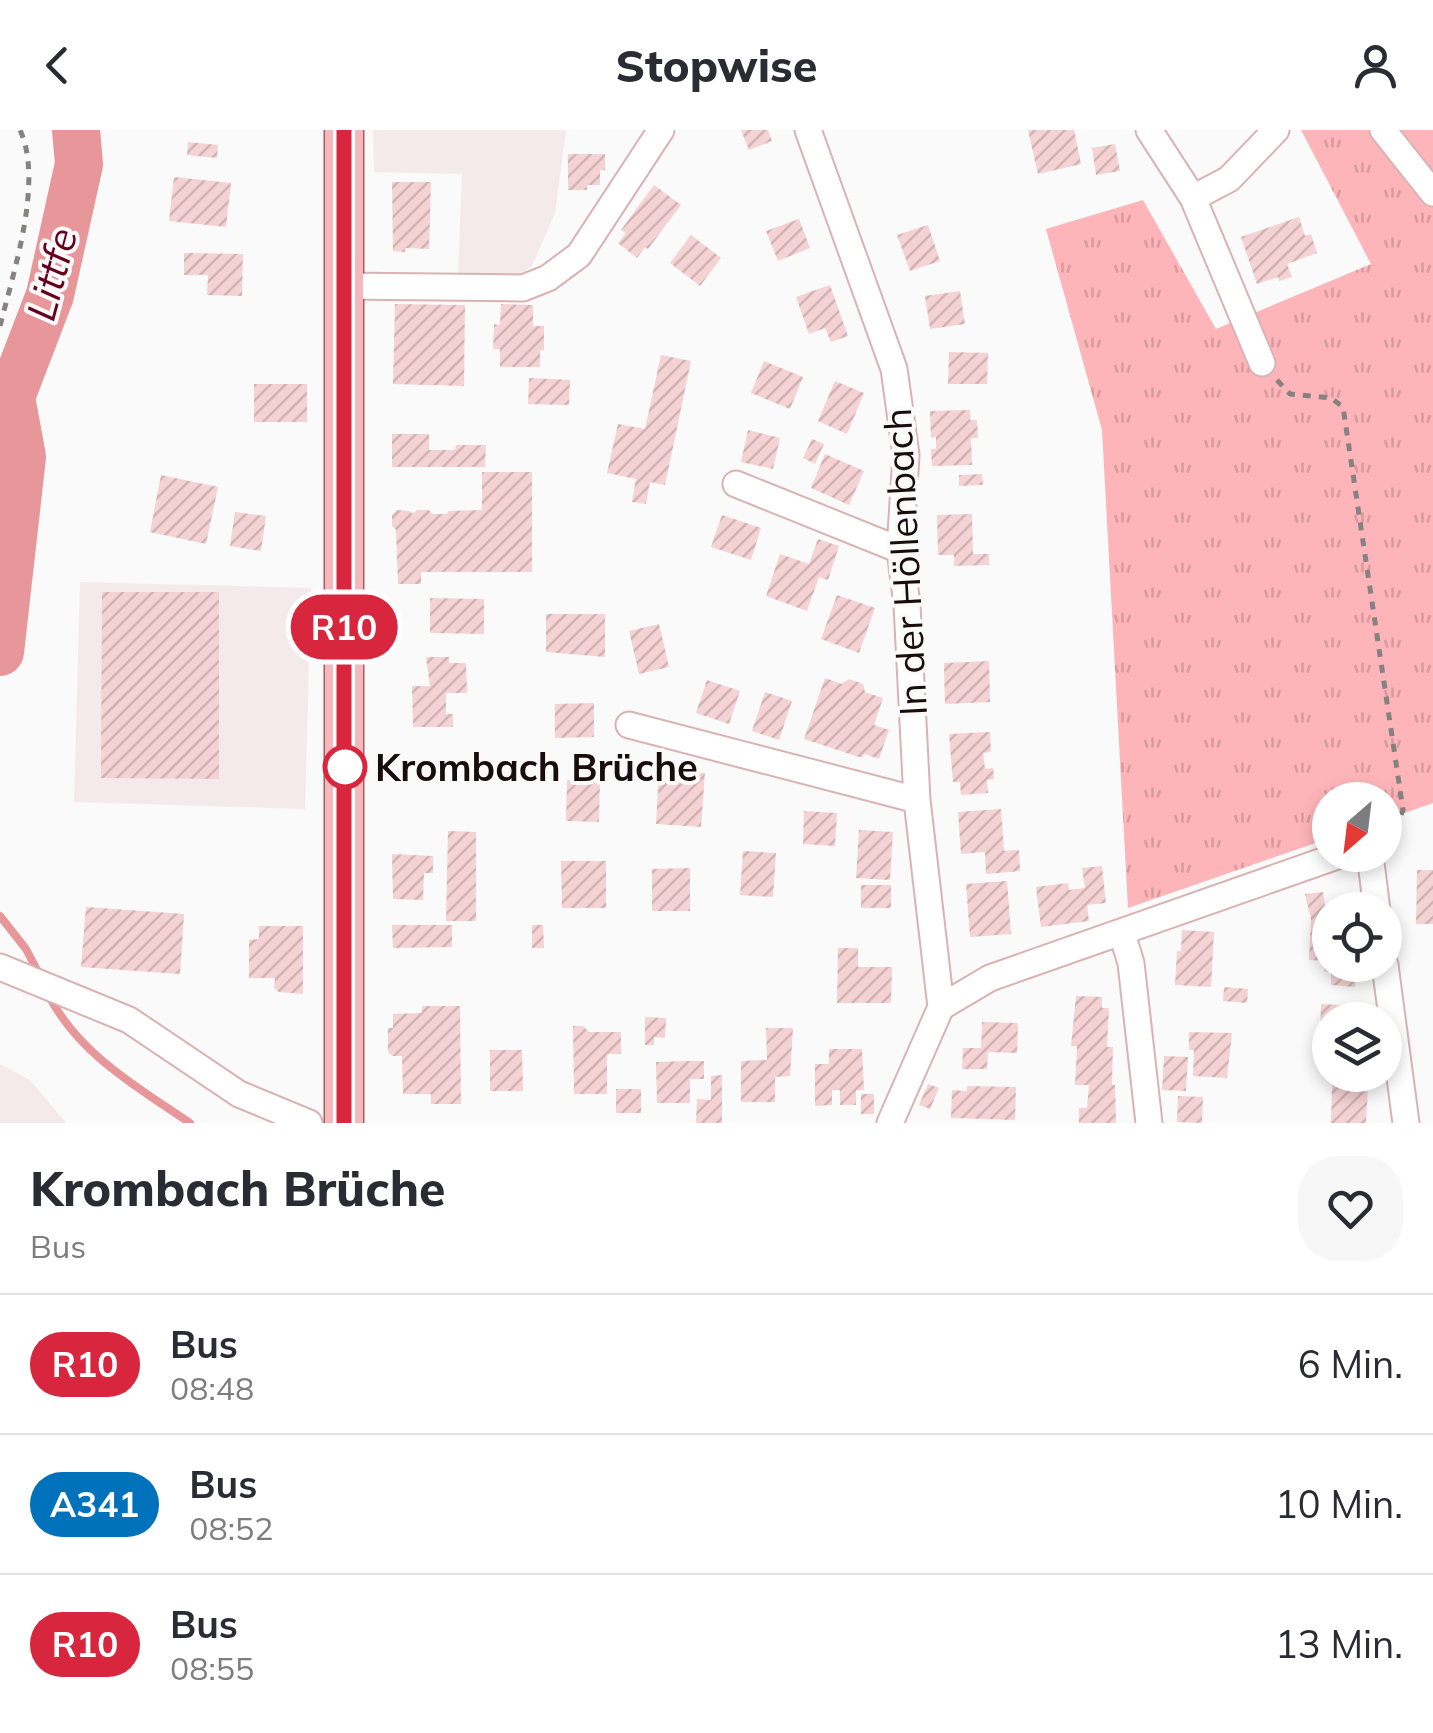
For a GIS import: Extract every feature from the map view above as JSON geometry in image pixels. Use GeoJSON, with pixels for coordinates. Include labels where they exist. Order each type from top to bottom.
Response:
{"type":"FeatureCollection","features":[{"type":"Feature","properties":{"kind":"main road"},"geometry":{"type":"LineString","coordinates":[[344,130],[344,1123]]}},
{"type":"Feature","properties":{"kind":"street"},"geometry":{"type":"LineString","coordinates":[[342,286],[522,288],[548,278],[579,255],[661,130]]}},
{"type":"Feature","properties":{"kind":"street","name":"In der Höllenbach"},"geometry":{"type":"LineString","coordinates":[[808,130],[894,369],[906,455],[900,550],[907,605],[917,800],[941,1007]]}},
{"type":"Feature","properties":{"kind":"street"},"geometry":{"type":"LineString","coordinates":[[1149,130],[1193,198],[1262,363]]}},
{"type":"Feature","properties":{"kind":"street"},"geometry":{"type":"LineString","coordinates":[[1193,198],[1229,179],[1276,130]]}},
{"type":"Feature","properties":{"kind":"street"},"geometry":{"type":"LineString","coordinates":[[1383,130],[1433,193]]}},
{"type":"Feature","properties":{"kind":"street"},"geometry":{"type":"LineString","coordinates":[[736,484],[900,550]]}},
{"type":"Feature","properties":{"kind":"street"},"geometry":{"type":"LineString","coordinates":[[630,725],[917,800]]}},
{"type":"Feature","properties":{"kind":"street"},"geometry":{"type":"LineString","coordinates":[[890,1123],[941,1007],[990,978],[1312,865]]}},
{"type":"Feature","properties":{"kind":"street"},"geometry":{"type":"LineString","coordinates":[[1122,934],[1131,963],[1148,1123]]}},
{"type":"Feature","properties":{"kind":"street"},"geometry":{"type":"LineString","coordinates":[[0,967],[129,1020],[239,1094],[310,1123]]}},
{"type":"Feature","properties":{"kind":"street"},"geometry":{"type":"LineString","coordinates":[[1386,982],[1406,1123]]}},
{"type":"Feature","properties":{"kind":"path"},"geometry":{"type":"LineString","coordinates":[[0,326],[28,208],[26,143],[20,130]]}},
{"type":"Feature","properties":{"kind":"path"},"geometry":{"type":"LineString","coordinates":[[1262,363],[1290,394],[1331,398],[1343,407],[1399,782]]}},
{"type":"Feature","properties":{"kind":"shaded area"},"geometry":{"type":"Polygon","coordinates":[[[373,130],[566,130],[555,213],[532,266],[517,276],[458,277],[462,174],[374,172],[373,130]]]}},
{"type":"Feature","properties":{"kind":"shaded area"},"geometry":{"type":"Polygon","coordinates":[[[80,582],[311,588],[305,809],[74,802],[80,582]]]}},
{"type":"Feature","properties":{"kind":"shaded area"},"geometry":{"type":"Polygon","coordinates":[[[0,1064],[30,1080],[66,1123],[0,1123],[0,1064]]]}},
{"type":"Feature","properties":{"kind":"green space"},"geometry":{"type":"Polygon","coordinates":[[[1301,130],[1433,130],[1433,803],[1402,814],[1402,782],[1312,782],[1312,844],[1128,908],[1102,430],[1046,229],[1143,200],[1216,329],[1371,264],[1301,130]]]}},
{"type":"Feature","properties":{"kind":"building"},"geometry":{"type":"Polygon","coordinates":[[[741,130],[768,130],[772,141],[749,150],[741,130]]]}},
{"type":"Feature","properties":{"kind":"building"},"geometry":{"type":"Polygon","coordinates":[[[1028,130],[1074,130],[1081,164],[1038,174],[1028,130]]]}},
{"type":"Feature","properties":{"kind":"building"},"geometry":{"type":"Polygon","coordinates":[[[188,142],[218,145],[217,158],[187,155],[188,142]]]}},
{"type":"Feature","properties":{"kind":"building"},"geometry":{"type":"Polygon","coordinates":[[[1115,144],[1120,171],[1096,175],[1092,148],[1115,144]]]}},
{"type":"Feature","properties":{"kind":"building"},"geometry":{"type":"Polygon","coordinates":[[[568,154],[605,154],[600,185],[568,190],[568,154]]]}},
{"type":"Feature","properties":{"kind":"building"},"geometry":{"type":"Polygon","coordinates":[[[174,177],[231,183],[226,227],[169,221],[174,177]]]}},
{"type":"Feature","properties":{"kind":"building"},"geometry":{"type":"Polygon","coordinates":[[[392,182],[431,182],[429,249],[393,251],[392,182]]]}},
{"type":"Feature","properties":{"kind":"building"},"geometry":{"type":"Polygon","coordinates":[[[654,185],[681,205],[637,258],[618,243],[626,233],[621,230],[654,185]]]}},
{"type":"Feature","properties":{"kind":"building"},"geometry":{"type":"Polygon","coordinates":[[[1299,217],[1305,236],[1311,234],[1317,253],[1287,264],[1292,277],[1257,284],[1241,237],[1299,217]]]}},
{"type":"Feature","properties":{"kind":"building"},"geometry":{"type":"Polygon","coordinates":[[[799,219],[810,248],[778,261],[766,231],[799,219]]]}},
{"type":"Feature","properties":{"kind":"building"},"geometry":{"type":"Polygon","coordinates":[[[928,225],[940,261],[910,271],[897,235],[928,225]]]}},
{"type":"Feature","properties":{"kind":"building"},"geometry":{"type":"Polygon","coordinates":[[[691,235],[721,258],[700,286],[670,263],[691,235]]]}},
{"type":"Feature","properties":{"kind":"building"},"geometry":{"type":"Polygon","coordinates":[[[184,253],[243,254],[242,296],[207,295],[208,275],[184,275],[184,253]]]}},
{"type":"Feature","properties":{"kind":"building"},"geometry":{"type":"Polygon","coordinates":[[[830,285],[848,336],[831,342],[825,328],[809,334],[796,297],[830,285]]]}},
{"type":"Feature","properties":{"kind":"building"},"geometry":{"type":"Polygon","coordinates":[[[960,291],[965,324],[930,329],[925,296],[960,291]]]}},
{"type":"Feature","properties":{"kind":"building"},"geometry":{"type":"Polygon","coordinates":[[[395,304],[465,305],[464,386],[393,384],[395,304]]]}},
{"type":"Feature","properties":{"kind":"building"},"geometry":{"type":"Polygon","coordinates":[[[501,304],[533,305],[533,326],[544,326],[540,367],[500,367],[500,349],[493,349],[494,324],[500,325],[501,304]]]}},
{"type":"Feature","properties":{"kind":"building"},"geometry":{"type":"Polygon","coordinates":[[[949,352],[988,353],[987,384],[948,384],[949,352]]]}},
{"type":"Feature","properties":{"kind":"building"},"geometry":{"type":"Polygon","coordinates":[[[661,355],[691,361],[665,485],[650,482],[646,504],[632,502],[636,479],[607,473],[618,424],[645,429],[661,355]]]}},
{"type":"Feature","properties":{"kind":"building"},"geometry":{"type":"Polygon","coordinates":[[[764,361],[803,377],[790,409],[751,393],[764,361]]]}},
{"type":"Feature","properties":{"kind":"building"},"geometry":{"type":"Polygon","coordinates":[[[529,378],[570,380],[569,405],[528,404],[529,378]]]}},
{"type":"Feature","properties":{"kind":"building"},"geometry":{"type":"Polygon","coordinates":[[[835,381],[864,393],[847,434],[818,421],[835,381]]]}},
{"type":"Feature","properties":{"kind":"building"},"geometry":{"type":"Polygon","coordinates":[[[254,384],[307,384],[307,422],[254,422],[254,384]]]}},
{"type":"Feature","properties":{"kind":"building"},"geometry":{"type":"Polygon","coordinates":[[[970,410],[970,420],[977,420],[978,438],[971,438],[972,465],[932,466],[931,449],[936,449],[936,437],[931,438],[930,411],[970,410]]]}},
{"type":"Feature","properties":{"kind":"building"},"geometry":{"type":"Polygon","coordinates":[[[748,430],[780,438],[773,469],[741,462],[748,430]]]}},
{"type":"Feature","properties":{"kind":"building"},"geometry":{"type":"Polygon","coordinates":[[[392,434],[429,434],[429,450],[486,445],[485,467],[392,467],[392,434]]]}},
{"type":"Feature","properties":{"kind":"building"},"geometry":{"type":"Polygon","coordinates":[[[812,439],[824,444],[815,464],[803,458],[812,439]]]}},
{"type":"Feature","properties":{"kind":"building"},"geometry":{"type":"Polygon","coordinates":[[[825,454],[864,471],[849,505],[811,488],[825,454]]]}},
{"type":"Feature","properties":{"kind":"building"},"geometry":{"type":"Polygon","coordinates":[[[482,472],[532,472],[532,572],[421,572],[421,584],[398,584],[392,515],[397,510],[447,514],[482,510],[482,472]]]}},
{"type":"Feature","properties":{"kind":"building"},"geometry":{"type":"Polygon","coordinates":[[[982,474],[983,485],[959,486],[959,475],[982,474]]]}},
{"type":"Feature","properties":{"kind":"building"},"geometry":{"type":"Polygon","coordinates":[[[161,475],[218,487],[206,544],[150,532],[161,475]]]}},
{"type":"Feature","properties":{"kind":"building"},"geometry":{"type":"Polygon","coordinates":[[[235,512],[266,516],[261,551],[230,546],[235,512]]]}},
{"type":"Feature","properties":{"kind":"building"},"geometry":{"type":"Polygon","coordinates":[[[972,514],[973,554],[989,554],[989,565],[954,566],[954,555],[938,555],[937,515],[972,514]]]}},
{"type":"Feature","properties":{"kind":"building"},"geometry":{"type":"Polygon","coordinates":[[[722,515],[761,528],[751,560],[711,547],[722,515]]]}},
{"type":"Feature","properties":{"kind":"building"},"geometry":{"type":"Polygon","coordinates":[[[818,539],[839,546],[828,580],[819,577],[807,611],[766,596],[780,554],[809,564],[818,539]]]}},
{"type":"Feature","properties":{"kind":"building"},"geometry":{"type":"Polygon","coordinates":[[[102,592],[219,592],[219,779],[101,778],[102,592]]]}},
{"type":"Feature","properties":{"kind":"building"},"geometry":{"type":"Polygon","coordinates":[[[837,595],[875,608],[859,653],[821,639],[837,595]]]}},
{"type":"Feature","properties":{"kind":"building"},"geometry":{"type":"Polygon","coordinates":[[[430,598],[484,599],[484,634],[430,633],[430,598]]]}},
{"type":"Feature","properties":{"kind":"building"},"geometry":{"type":"Polygon","coordinates":[[[546,614],[605,614],[605,657],[546,652],[546,614]]]}},
{"type":"Feature","properties":{"kind":"building"},"geometry":{"type":"Polygon","coordinates":[[[659,624],[669,667],[639,674],[629,631],[659,624]]]}},
{"type":"Feature","properties":{"kind":"building"},"geometry":{"type":"Polygon","coordinates":[[[426,657],[449,657],[449,663],[466,663],[467,693],[446,693],[446,714],[453,714],[453,727],[413,727],[412,686],[430,686],[426,657]]]}},
{"type":"Feature","properties":{"kind":"building"},"geometry":{"type":"Polygon","coordinates":[[[989,661],[990,702],[945,704],[944,663],[989,661]]]}},
{"type":"Feature","properties":{"kind":"building"},"geometry":{"type":"Polygon","coordinates":[[[825,678],[842,684],[849,679],[863,684],[865,692],[883,698],[874,725],[889,730],[879,759],[864,754],[862,758],[804,739],[825,678]]]}},
{"type":"Feature","properties":{"kind":"building"},"geometry":{"type":"Polygon","coordinates":[[[707,680],[740,691],[729,724],[696,713],[707,680]]]}},
{"type":"Feature","properties":{"kind":"building"},"geometry":{"type":"Polygon","coordinates":[[[765,692],[792,701],[779,740],[752,731],[765,692]]]}},
{"type":"Feature","properties":{"kind":"building"},"geometry":{"type":"Polygon","coordinates":[[[594,703],[594,737],[555,738],[555,704],[594,703]]]}},
{"type":"Feature","properties":{"kind":"building"},"geometry":{"type":"Polygon","coordinates":[[[990,732],[991,752],[983,753],[985,769],[993,768],[994,779],[987,780],[988,793],[961,795],[960,782],[953,782],[949,734],[990,732]]]}},
{"type":"Feature","properties":{"kind":"building"},"geometry":{"type":"Polygon","coordinates":[[[659,770],[705,773],[701,827],[656,824],[659,770]]]}},
{"type":"Feature","properties":{"kind":"building"},"geometry":{"type":"Polygon","coordinates":[[[567,780],[600,780],[599,822],[566,821],[567,780]]]}},
{"type":"Feature","properties":{"kind":"building"},"geometry":{"type":"Polygon","coordinates":[[[1001,809],[1004,851],[1019,850],[1020,871],[986,874],[985,852],[961,854],[958,812],[1001,809]]]}},
{"type":"Feature","properties":{"kind":"building"},"geometry":{"type":"Polygon","coordinates":[[[804,811],[837,813],[835,846],[803,844],[804,811]]]}},
{"type":"Feature","properties":{"kind":"building"},"geometry":{"type":"Polygon","coordinates":[[[859,830],[893,832],[890,880],[856,878],[859,830]]]}},
{"type":"Feature","properties":{"kind":"building"},"geometry":{"type":"Polygon","coordinates":[[[448,831],[476,832],[476,921],[446,921],[448,831]]]}},
{"type":"Feature","properties":{"kind":"building"},"geometry":{"type":"Polygon","coordinates":[[[743,851],[776,853],[773,897],[740,895],[743,851]]]}},
{"type":"Feature","properties":{"kind":"building"},"geometry":{"type":"Polygon","coordinates":[[[392,854],[433,856],[433,873],[424,873],[423,900],[393,899],[392,854]]]}},
{"type":"Feature","properties":{"kind":"building"},"geometry":{"type":"Polygon","coordinates":[[[561,861],[606,861],[606,908],[562,908],[561,861]]]}},
{"type":"Feature","properties":{"kind":"building"},"geometry":{"type":"Polygon","coordinates":[[[1102,866],[1106,903],[1087,905],[1089,921],[1041,927],[1036,887],[1068,883],[1069,890],[1085,888],[1082,868],[1102,866]]]}},
{"type":"Feature","properties":{"kind":"building"},"geometry":{"type":"Polygon","coordinates":[[[690,868],[690,911],[652,911],[652,869],[690,868]]]}},
{"type":"Feature","properties":{"kind":"building"},"geometry":{"type":"Polygon","coordinates":[[[1417,870],[1433,870],[1433,924],[1416,924],[1417,870]]]}},
{"type":"Feature","properties":{"kind":"building"},"geometry":{"type":"Polygon","coordinates":[[[1007,881],[1011,934],[970,937],[966,884],[1007,881]]]}},
{"type":"Feature","properties":{"kind":"building"},"geometry":{"type":"Polygon","coordinates":[[[861,885],[891,885],[891,908],[861,908],[861,885]]]}},
{"type":"Feature","properties":{"kind":"building"},"geometry":{"type":"Polygon","coordinates":[[[1312,893],[1312,960],[1311,919],[1305,894],[1312,893]]]}},
{"type":"Feature","properties":{"kind":"building"},"geometry":{"type":"Polygon","coordinates":[[[86,907],[184,914],[180,974],[81,967],[86,907]]]}},
{"type":"Feature","properties":{"kind":"building"},"geometry":{"type":"Polygon","coordinates":[[[392,925],[452,925],[452,947],[393,948],[392,925]]]}},
{"type":"Feature","properties":{"kind":"building"},"geometry":{"type":"Polygon","coordinates":[[[532,925],[543,925],[544,948],[532,948],[532,925]]]}},
{"type":"Feature","properties":{"kind":"building"},"geometry":{"type":"Polygon","coordinates":[[[259,926],[303,926],[303,994],[279,992],[274,988],[275,978],[249,978],[249,940],[259,939],[259,926]]]}},
{"type":"Feature","properties":{"kind":"building"},"geometry":{"type":"Polygon","coordinates":[[[1182,930],[1214,932],[1211,987],[1175,985],[1182,930]]]}},
{"type":"Feature","properties":{"kind":"building"},"geometry":{"type":"Polygon","coordinates":[[[838,948],[858,948],[858,967],[892,967],[891,1003],[837,1003],[838,948]]]}},
{"type":"Feature","properties":{"kind":"building"},"geometry":{"type":"Polygon","coordinates":[[[1331,982],[1355,982],[1355,987],[1331,982]]]}},
{"type":"Feature","properties":{"kind":"building"},"geometry":{"type":"Polygon","coordinates":[[[1224,987],[1248,989],[1247,1003],[1223,1001],[1224,987]]]}},
{"type":"Feature","properties":{"kind":"building"},"geometry":{"type":"Polygon","coordinates":[[[1076,996],[1102,997],[1102,1008],[1109,1008],[1107,1047],[1113,1047],[1116,1123],[1079,1123],[1079,1108],[1087,1108],[1089,1085],[1075,1085],[1077,1046],[1071,1046],[1076,996]]]}},
{"type":"Feature","properties":{"kind":"building"},"geometry":{"type":"Polygon","coordinates":[[[422,1006],[460,1006],[461,1104],[431,1104],[431,1094],[403,1094],[402,1056],[388,1052],[388,1028],[393,1028],[393,1014],[422,1013],[422,1006]]]}},
{"type":"Feature","properties":{"kind":"building"},"geometry":{"type":"Polygon","coordinates":[[[645,1017],[666,1018],[665,1038],[654,1037],[654,1045],[645,1045],[645,1017]]]}},
{"type":"Feature","properties":{"kind":"building"},"geometry":{"type":"Polygon","coordinates":[[[982,1022],[1018,1023],[1017,1053],[988,1052],[987,1069],[962,1069],[963,1048],[981,1048],[982,1022]]]}},
{"type":"Feature","properties":{"kind":"building"},"geometry":{"type":"Polygon","coordinates":[[[573,1026],[583,1026],[589,1032],[621,1032],[621,1054],[607,1054],[607,1094],[574,1094],[573,1026]]]}},
{"type":"Feature","properties":{"kind":"building"},"geometry":{"type":"Polygon","coordinates":[[[766,1028],[793,1028],[790,1076],[775,1077],[775,1102],[741,1102],[741,1061],[767,1060],[766,1028]]]}},
{"type":"Feature","properties":{"kind":"building"},"geometry":{"type":"Polygon","coordinates":[[[1189,1032],[1232,1033],[1227,1078],[1193,1076],[1194,1050],[1189,1050],[1189,1032]]]}},
{"type":"Feature","properties":{"kind":"building"},"geometry":{"type":"Polygon","coordinates":[[[829,1049],[862,1049],[864,1090],[856,1090],[856,1105],[840,1105],[840,1090],[832,1090],[832,1105],[815,1106],[815,1064],[829,1064],[829,1049]]]}},
{"type":"Feature","properties":{"kind":"building"},"geometry":{"type":"Polygon","coordinates":[[[490,1050],[522,1050],[523,1091],[490,1091],[490,1050]]]}},
{"type":"Feature","properties":{"kind":"building"},"geometry":{"type":"Polygon","coordinates":[[[1164,1056],[1188,1057],[1186,1091],[1162,1090],[1164,1056]]]}},
{"type":"Feature","properties":{"kind":"building"},"geometry":{"type":"Polygon","coordinates":[[[704,1061],[704,1079],[690,1079],[690,1103],[657,1103],[656,1062],[704,1061]]]}},
{"type":"Feature","properties":{"kind":"building"},"geometry":{"type":"Polygon","coordinates":[[[722,1075],[722,1123],[696,1123],[697,1099],[711,1100],[711,1076],[722,1075]]]}},
{"type":"Feature","properties":{"kind":"building"},"geometry":{"type":"Polygon","coordinates":[[[928,1084],[939,1088],[930,1109],[919,1105],[928,1084]]]}},
{"type":"Feature","properties":{"kind":"building"},"geometry":{"type":"Polygon","coordinates":[[[967,1086],[1016,1087],[1015,1120],[951,1118],[952,1090],[967,1091],[967,1086]]]}},
{"type":"Feature","properties":{"kind":"building"},"geometry":{"type":"Polygon","coordinates":[[[616,1089],[641,1089],[641,1113],[616,1113],[616,1089]]]}},
{"type":"Feature","properties":{"kind":"building"},"geometry":{"type":"Polygon","coordinates":[[[1332,1092],[1368,1092],[1366,1123],[1331,1123],[1332,1092]]]}},
{"type":"Feature","properties":{"kind":"building"},"geometry":{"type":"Polygon","coordinates":[[[861,1094],[874,1094],[874,1114],[861,1114],[861,1094]]]}},
{"type":"Feature","properties":{"kind":"building"},"geometry":{"type":"Polygon","coordinates":[[[1178,1096],[1203,1097],[1202,1123],[1177,1122],[1178,1096]]]}},
{"type":"Feature","properties":{"kind":"waterway","name":"Littfe"},"geometry":{"type":"LineString","coordinates":[[0,652],[22,457],[11,397],[50,295],[79,164],[76,130]]}},
{"type":"Feature","properties":{"kind":"waterway"},"geometry":{"type":"LineString","coordinates":[[0,916],[26,949],[39,974]]}},
{"type":"Feature","properties":{"kind":"waterway"},"geometry":{"type":"LineString","coordinates":[[49,996],[61,1017],[93,1052],[190,1123]]}},
{"type":"Feature","properties":{"kind":"bus line","name":"R10"},"geometry":{"type":"LineString","coordinates":[[344,130],[344,1123]]}},
{"type":"Feature","properties":{"kind":"place","name":"Krombach Brüche"},"geometry":{"type":"Point","coordinates":[345,767]}}]}
